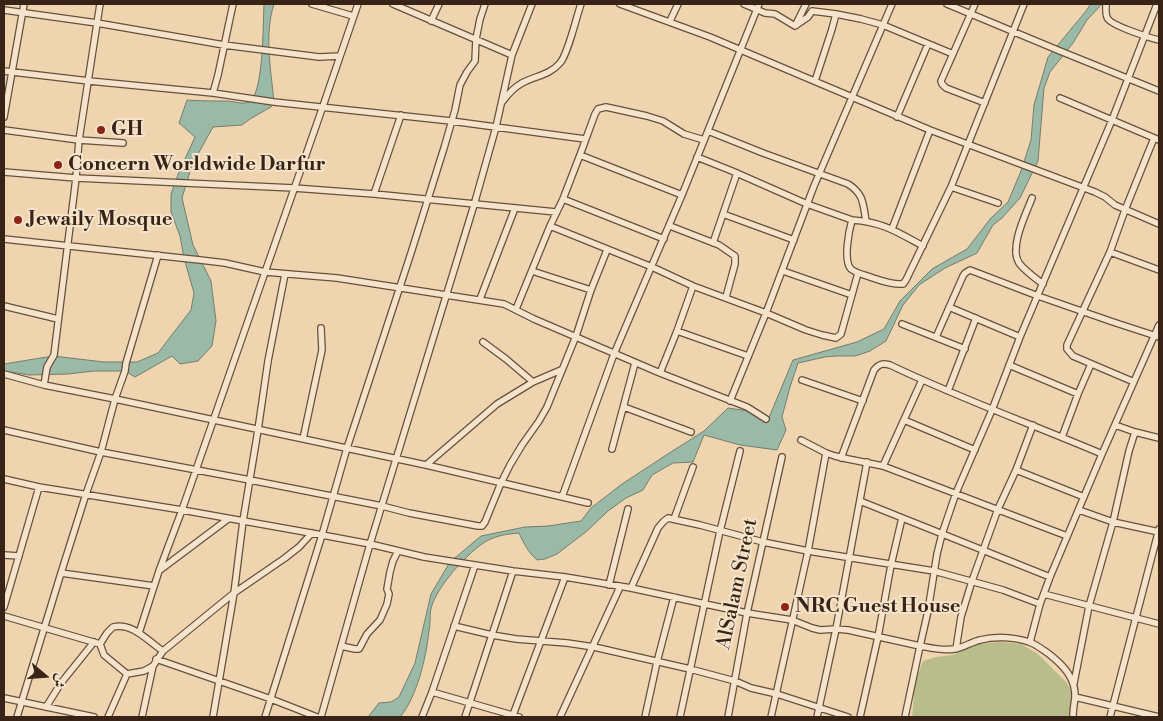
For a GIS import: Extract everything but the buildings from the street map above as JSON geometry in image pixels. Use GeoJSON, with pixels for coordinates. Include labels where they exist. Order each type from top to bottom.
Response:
{"type":"FeatureCollection","features":[{"type":"Feature","properties":{"kind":"street"},"geometry":{"type":"LineString","coordinates":[[4,117],[24,4]]}},
{"type":"Feature","properties":{"kind":"street"},"geometry":{"type":"LineString","coordinates":[[44,385],[47,367],[54,355],[79,140],[100,4]]}},
{"type":"Feature","properties":{"kind":"street"},"geometry":{"type":"LineString","coordinates":[[213,93],[234,4]]}},
{"type":"Feature","properties":{"kind":"street"},"geometry":{"type":"LineString","coordinates":[[312,4],[353,16]]}},
{"type":"Feature","properties":{"kind":"street"},"geometry":{"type":"LineString","coordinates":[[139,633],[358,4]]}},
{"type":"Feature","properties":{"kind":"street"},"geometry":{"type":"LineString","coordinates":[[394,4],[512,55]]}},
{"type":"Feature","properties":{"kind":"street"},"geometry":{"type":"LineString","coordinates":[[432,21],[439,4]]}},
{"type":"Feature","properties":{"kind":"street"},"geometry":{"type":"LineString","coordinates":[[265,717],[347,448],[400,288],[452,121],[460,85],[474,61],[476,39],[485,4]]}},
{"type":"Feature","properties":{"kind":"street"},"geometry":{"type":"LineString","coordinates":[[321,717],[370,544],[474,205],[496,127],[512,55],[532,4]]}},
{"type":"Feature","properties":{"kind":"street"},"geometry":{"type":"LineString","coordinates":[[501,104],[513,89],[522,82],[546,74],[560,63],[565,55],[582,4]]}},
{"type":"Feature","properties":{"kind":"street"},"geometry":{"type":"LineString","coordinates":[[620,4],[629,5],[670,21],[897,117],[1084,187],[1100,194],[1125,210],[1159,224]]}},
{"type":"Feature","properties":{"kind":"street"},"geometry":{"type":"LineString","coordinates":[[670,21],[678,4]]}},
{"type":"Feature","properties":{"kind":"street"},"geometry":{"type":"LineString","coordinates":[[744,4],[758,7],[765,13],[775,14],[796,26]]}},
{"type":"Feature","properties":{"kind":"street"},"geometry":{"type":"LineString","coordinates":[[796,26],[806,4]]}},
{"type":"Feature","properties":{"kind":"street"},"geometry":{"type":"LineString","coordinates":[[730,401],[783,271],[807,204],[892,4]]}},
{"type":"Feature","properties":{"kind":"street"},"geometry":{"type":"LineString","coordinates":[[947,4],[1159,91]]}},
{"type":"Feature","properties":{"kind":"street"},"geometry":{"type":"LineString","coordinates":[[976,4],[953,54],[942,85],[985,103]]}},
{"type":"Feature","properties":{"kind":"street"},"geometry":{"type":"LineString","coordinates":[[852,220],[848,233],[848,262],[850,268],[858,273],[890,283],[903,284],[951,187],[1024,4]]}},
{"type":"Feature","properties":{"kind":"street"},"geometry":{"type":"LineString","coordinates":[[1106,4],[1106,15],[1109,21],[1159,40]]}},
{"type":"Feature","properties":{"kind":"street"},"geometry":{"type":"LineString","coordinates":[[905,717],[928,611],[942,534],[956,493],[1129,79],[1157,4]]}},
{"type":"Feature","properties":{"kind":"street"},"geometry":{"type":"LineString","coordinates":[[562,497],[614,354],[670,226],[758,7]]}},
{"type":"Feature","properties":{"kind":"street"},"geometry":{"type":"LineString","coordinates":[[4,10],[97,23],[224,45],[319,57],[340,56]]}},
{"type":"Feature","properties":{"kind":"street"},"geometry":{"type":"LineString","coordinates":[[796,26],[808,17],[812,11],[861,18],[953,54]]}},
{"type":"Feature","properties":{"kind":"street"},"geometry":{"type":"LineString","coordinates":[[814,82],[836,14]]}},
{"type":"Feature","properties":{"kind":"street"},"geometry":{"type":"LineString","coordinates":[[897,117],[928,44]]}},
{"type":"Feature","properties":{"kind":"street"},"geometry":{"type":"LineString","coordinates":[[4,71],[213,93],[586,139]]}},
{"type":"Feature","properties":{"kind":"street"},"geometry":{"type":"LineString","coordinates":[[1060,98],[1157,139],[1067,349],[1073,356],[1134,382]]}},
{"type":"Feature","properties":{"kind":"street"},"geometry":{"type":"LineString","coordinates":[[516,309],[563,199],[596,111],[606,107],[658,119],[670,124],[684,134],[704,140]]}},
{"type":"Feature","properties":{"kind":"street"},"geometry":{"type":"LineString","coordinates":[[374,194],[401,115]]}},
{"type":"Feature","properties":{"kind":"street"},"geometry":{"type":"LineString","coordinates":[[4,130],[123,144]]}},
{"type":"Feature","properties":{"kind":"street"},"geometry":{"type":"LineString","coordinates":[[892,228],[930,130]]}},
{"type":"Feature","properties":{"kind":"street"},"geometry":{"type":"LineString","coordinates":[[708,131],[848,184],[860,193],[866,221]]}},
{"type":"Feature","properties":{"kind":"street"},"geometry":{"type":"LineString","coordinates":[[580,155],[682,195]]}},
{"type":"Feature","properties":{"kind":"street"},"geometry":{"type":"LineString","coordinates":[[698,157],[807,204],[852,220],[866,221],[892,228],[923,246]]}},
{"type":"Feature","properties":{"kind":"street"},"geometry":{"type":"LineString","coordinates":[[4,172],[76,178],[294,188],[556,212]]}},
{"type":"Feature","properties":{"kind":"street"},"geometry":{"type":"LineString","coordinates":[[713,242],[737,173]]}},
{"type":"Feature","properties":{"kind":"street"},"geometry":{"type":"LineString","coordinates":[[951,187],[998,203]]}},
{"type":"Feature","properties":{"kind":"street"},"geometry":{"type":"LineString","coordinates":[[1032,198],[1017,240],[1016,255],[1020,265],[1043,284]]}},
{"type":"Feature","properties":{"kind":"street"},"geometry":{"type":"LineString","coordinates":[[563,199],[664,239]]}},
{"type":"Feature","properties":{"kind":"street"},"geometry":{"type":"LineString","coordinates":[[480,299],[515,208]]}},
{"type":"Feature","properties":{"kind":"street"},"geometry":{"type":"LineString","coordinates":[[723,214],[794,240]]}},
{"type":"Feature","properties":{"kind":"street"},"geometry":{"type":"LineString","coordinates":[[550,226],[652,267],[693,286],[814,332],[836,338],[841,334],[858,273]]}},
{"type":"Feature","properties":{"kind":"street"},"geometry":{"type":"LineString","coordinates":[[670,226],[713,242],[735,256],[735,264],[726,297]]}},
{"type":"Feature","properties":{"kind":"street"},"geometry":{"type":"LineString","coordinates":[[4,239],[224,263],[265,272],[337,278],[504,304],[635,363],[747,407],[766,419]]}},
{"type":"Feature","properties":{"kind":"street"},"geometry":{"type":"LineString","coordinates":[[4,430],[101,452],[480,526],[484,524],[501,483],[518,452],[547,407],[608,250]]}},
{"type":"Feature","properties":{"kind":"street"},"geometry":{"type":"LineString","coordinates":[[1110,252],[1159,270]]}},
{"type":"Feature","properties":{"kind":"street"},"geometry":{"type":"LineString","coordinates":[[17,717],[86,494],[101,452],[158,255]]}},
{"type":"Feature","properties":{"kind":"street"},"geometry":{"type":"LineString","coordinates":[[936,337],[965,272],[970,270],[1083,312],[1157,336]]}},
{"type":"Feature","properties":{"kind":"street"},"geometry":{"type":"LineString","coordinates":[[532,271],[591,290]]}},
{"type":"Feature","properties":{"kind":"street"},"geometry":{"type":"LineString","coordinates":[[783,271],[852,294]]}},
{"type":"Feature","properties":{"kind":"street"},"geometry":{"type":"LineString","coordinates":[[213,717],[234,593],[243,521],[268,361],[284,274]]}},
{"type":"Feature","properties":{"kind":"street"},"geometry":{"type":"LineString","coordinates":[[660,373],[693,286]]}},
{"type":"Feature","properties":{"kind":"street"},"geometry":{"type":"LineString","coordinates":[[4,306],[58,319]]}},
{"type":"Feature","properties":{"kind":"street"},"geometry":{"type":"LineString","coordinates":[[950,308],[1020,337]]}},
{"type":"Feature","properties":{"kind":"street"},"geometry":{"type":"LineString","coordinates":[[948,391],[976,318]]}},
{"type":"Feature","properties":{"kind":"street"},"geometry":{"type":"LineString","coordinates":[[902,324],[965,349]]}},
{"type":"Feature","properties":{"kind":"street"},"geometry":{"type":"LineString","coordinates":[[1030,642],[1040,604],[1050,577],[1102,454],[1157,336],[1159,325]]}},
{"type":"Feature","properties":{"kind":"street"},"geometry":{"type":"LineString","coordinates":[[303,439],[322,350],[321,328]]}},
{"type":"Feature","properties":{"kind":"street"},"geometry":{"type":"LineString","coordinates":[[676,331],[748,356]]}},
{"type":"Feature","properties":{"kind":"street"},"geometry":{"type":"LineString","coordinates":[[483,342],[533,382]]}},
{"type":"Feature","properties":{"kind":"street"},"geometry":{"type":"LineString","coordinates":[[612,449],[635,363]]}},
{"type":"Feature","properties":{"kind":"street"},"geometry":{"type":"LineString","coordinates":[[841,458],[874,370],[884,364],[1102,454]]}},
{"type":"Feature","properties":{"kind":"street"},"geometry":{"type":"LineString","coordinates":[[1062,437],[1091,364]]}},
{"type":"Feature","properties":{"kind":"street"},"geometry":{"type":"LineString","coordinates":[[1009,365],[1078,394]]}},
{"type":"Feature","properties":{"kind":"street"},"geometry":{"type":"LineString","coordinates":[[426,465],[492,409],[533,382],[561,370]]}},
{"type":"Feature","properties":{"kind":"street"},"geometry":{"type":"LineString","coordinates":[[4,374],[44,385],[426,465],[588,503]]}},
{"type":"Feature","properties":{"kind":"street"},"geometry":{"type":"LineString","coordinates":[[802,380],[863,401]]}},
{"type":"Feature","properties":{"kind":"street"},"geometry":{"type":"LineString","coordinates":[[884,466],[922,380]]}},
{"type":"Feature","properties":{"kind":"street"},"geometry":{"type":"LineString","coordinates":[[624,407],[691,432]]}},
{"type":"Feature","properties":{"kind":"street"},"geometry":{"type":"LineString","coordinates":[[904,420],[975,450]]}},
{"type":"Feature","properties":{"kind":"street"},"geometry":{"type":"LineString","coordinates":[[956,649],[961,618],[972,581],[998,509],[1016,470],[1033,425]]}},
{"type":"Feature","properties":{"kind":"street"},"geometry":{"type":"LineString","coordinates":[[1115,425],[1159,438]]}},
{"type":"Feature","properties":{"kind":"street"},"geometry":{"type":"LineString","coordinates":[[1073,684],[1089,606],[1113,522],[1135,432]]}},
{"type":"Feature","properties":{"kind":"street"},"geometry":{"type":"LineString","coordinates":[[801,440],[841,458],[884,466],[1067,536]]}},
{"type":"Feature","properties":{"kind":"street"},"geometry":{"type":"LineString","coordinates":[[680,717],[720,531],[740,451]]}},
{"type":"Feature","properties":{"kind":"street"},"geometry":{"type":"LineString","coordinates":[[772,717],[808,551],[826,452]]}},
{"type":"Feature","properties":{"kind":"street","name":"AlSalam Street"},"geometry":{"type":"LineString","coordinates":[[728,717],[747,613],[782,457]]}},
{"type":"Feature","properties":{"kind":"street"},"geometry":{"type":"LineString","coordinates":[[817,717],[836,629],[867,462]]}},
{"type":"Feature","properties":{"kind":"street"},"geometry":{"type":"LineString","coordinates":[[674,519],[693,467]]}},
{"type":"Feature","properties":{"kind":"street"},"geometry":{"type":"LineString","coordinates":[[1016,470],[1084,497]]}},
{"type":"Feature","properties":{"kind":"street"},"geometry":{"type":"LineString","coordinates":[[4,479],[39,487],[322,534],[424,557],[632,588],[747,613],[792,620],[820,630],[836,629],[920,646],[956,649],[979,640],[1009,637],[1030,642],[1062,665],[1069,673],[1075,697],[1073,717]]}},
{"type":"Feature","properties":{"kind":"street"},"geometry":{"type":"LineString","coordinates":[[4,607],[39,487]]}},
{"type":"Feature","properties":{"kind":"street"},"geometry":{"type":"LineString","coordinates":[[860,501],[1050,577]]}},
{"type":"Feature","properties":{"kind":"street"},"geometry":{"type":"LineString","coordinates":[[609,585],[628,509]]}},
{"type":"Feature","properties":{"kind":"street"},"geometry":{"type":"LineString","coordinates":[[1079,510],[1113,522],[1159,531],[1110,717]]}},
{"type":"Feature","properties":{"kind":"street"},"geometry":{"type":"LineString","coordinates":[[632,588],[658,528],[668,518],[763,542],[808,551],[934,571],[1003,590],[1040,604]]}},
{"type":"Feature","properties":{"kind":"street"},"geometry":{"type":"LineString","coordinates":[[860,717],[902,518]]}},
{"type":"Feature","properties":{"kind":"street"},"geometry":{"type":"LineString","coordinates":[[159,571],[228,519]]}},
{"type":"Feature","properties":{"kind":"street"},"geometry":{"type":"LineString","coordinates":[[142,717],[153,666],[162,651],[234,593],[299,547],[312,533]]}},
{"type":"Feature","properties":{"kind":"street"},"geometry":{"type":"LineString","coordinates":[[341,646],[359,649],[367,634],[380,620],[387,604],[390,572],[398,551]]}},
{"type":"Feature","properties":{"kind":"street"},"geometry":{"type":"LineString","coordinates":[[4,555],[19,556]]}},
{"type":"Feature","properties":{"kind":"street"},"geometry":{"type":"LineString","coordinates":[[422,717],[475,564]]}},
{"type":"Feature","properties":{"kind":"street"},"geometry":{"type":"LineString","coordinates":[[465,717],[513,571]]}},
{"type":"Feature","properties":{"kind":"street"},"geometry":{"type":"LineString","coordinates":[[61,573],[154,586]]}},
{"type":"Feature","properties":{"kind":"street"},"geometry":{"type":"LineString","coordinates":[[432,692],[516,716],[540,642],[565,577]]}},
{"type":"Feature","properties":{"kind":"street"},"geometry":{"type":"LineString","coordinates":[[560,717],[594,647],[620,587]]}},
{"type":"Feature","properties":{"kind":"street"},"geometry":{"type":"LineString","coordinates":[[1044,594],[1159,624]]}},
{"type":"Feature","properties":{"kind":"street"},"geometry":{"type":"LineString","coordinates":[[645,717],[674,597]]}},
{"type":"Feature","properties":{"kind":"street"},"geometry":{"type":"LineString","coordinates":[[4,616],[97,643],[104,655],[128,674],[144,671],[153,666]]}},
{"type":"Feature","properties":{"kind":"street"},"geometry":{"type":"LineString","coordinates":[[46,707],[61,683],[112,627],[121,626],[139,633],[162,651]]}},
{"type":"Feature","properties":{"kind":"street"},"geometry":{"type":"LineString","coordinates":[[454,626],[492,635],[594,647],[690,669],[735,681],[848,717]]}},
{"type":"Feature","properties":{"kind":"street"},"geometry":{"type":"LineString","coordinates":[[156,659],[317,717]]}},
{"type":"Feature","properties":{"kind":"street"},"geometry":{"type":"LineString","coordinates":[[108,717],[128,674]]}},
{"type":"Feature","properties":{"kind":"street"},"geometry":{"type":"LineString","coordinates":[[1075,697],[1159,716]]}},
{"type":"Feature","properties":{"kind":"street"},"geometry":{"type":"LineString","coordinates":[[4,698],[94,717]]}},
{"type":"Feature","properties":{"kind":"green space"},"geometry":{"type":"Polygon","coordinates":[[[1003,642],[1021,644],[1038,654],[1067,683],[1073,695],[1072,717],[912,717],[915,683],[923,661],[952,655],[982,643],[1003,642]]]}},
{"type":"Feature","properties":{"kind":"shaded area"},"geometry":{"type":"Polygon","coordinates":[[[264,4],[274,4],[269,28],[269,40],[274,102],[271,107],[242,125],[213,127],[192,165],[182,198],[193,245],[211,281],[216,321],[212,346],[198,361],[180,364],[172,356],[135,377],[125,371],[29,375],[11,372],[4,376],[4,364],[53,356],[104,362],[137,362],[158,353],[191,310],[194,293],[180,236],[171,212],[171,194],[195,137],[179,123],[187,100],[244,103],[249,102],[254,96],[260,72],[264,4]]]}},
{"type":"Feature","properties":{"kind":"shaded area"},"geometry":{"type":"Polygon","coordinates":[[[1091,4],[1102,4],[1087,20],[1073,43],[1050,72],[1044,88],[1038,161],[1020,198],[993,225],[977,253],[945,268],[919,285],[903,305],[886,341],[870,351],[855,356],[825,357],[798,363],[782,417],[786,430],[777,450],[740,445],[704,435],[693,462],[673,463],[652,475],[643,490],[626,498],[608,511],[587,531],[557,554],[537,560],[526,548],[519,533],[500,536],[482,544],[453,572],[435,597],[431,608],[430,628],[423,665],[416,688],[406,709],[400,717],[368,717],[379,703],[391,702],[399,697],[415,663],[431,594],[450,562],[481,536],[525,527],[581,521],[591,508],[622,484],[704,431],[728,408],[749,411],[768,420],[793,360],[857,342],[884,329],[900,301],[932,269],[967,249],[991,218],[1008,202],[1031,140],[1034,105],[1048,57],[1091,4]]]}},
{"type":"Feature","properties":{"kind":"place","name":"GH"},"geometry":{"type":"Point","coordinates":[101,130]}},
{"type":"Feature","properties":{"kind":"place","name":"Concern Worldwide Darfur"},"geometry":{"type":"Point","coordinates":[58,165]}},
{"type":"Feature","properties":{"kind":"place","name":"Jewaily Mosque"},"geometry":{"type":"Point","coordinates":[18,220]}},
{"type":"Feature","properties":{"kind":"place","name":"NRC Guest House"},"geometry":{"type":"Point","coordinates":[785,607]}}]}
